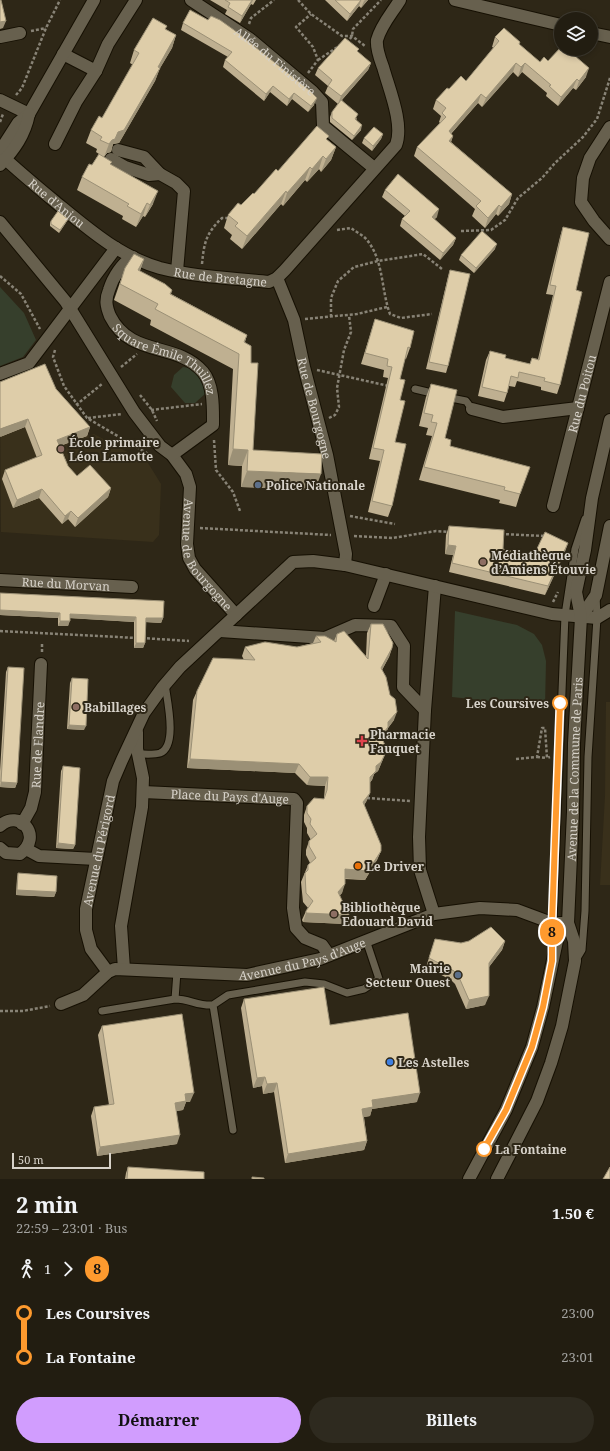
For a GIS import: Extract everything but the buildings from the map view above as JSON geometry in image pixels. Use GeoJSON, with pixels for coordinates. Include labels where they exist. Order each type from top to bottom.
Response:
{"type":"FeatureCollection","features":[{"type":"Feature","properties":{"kind":"street"},"geometry":{"type":"LineString","coordinates":[[1,157],[18,123],[28,114],[94,0]]}},
{"type":"Feature","properties":{"kind":"street"},"geometry":{"type":"LineString","coordinates":[[55,144],[76,102],[96,71],[108,44],[136,0]]}},
{"type":"Feature","properties":{"kind":"street","name":"Allée du Finistère"},"geometry":{"type":"LineString","coordinates":[[192,0],[244,35],[301,82],[322,102],[323,126],[374,168]]}},
{"type":"Feature","properties":{"kind":"street"},"geometry":{"type":"LineString","coordinates":[[378,50],[377,42],[382,27],[400,0]]}},
{"type":"Feature","properties":{"kind":"street"},"geometry":{"type":"LineString","coordinates":[[455,0],[554,23]]}},
{"type":"Feature","properties":{"kind":"street"},"geometry":{"type":"LineString","coordinates":[[0,37],[20,33]]}},
{"type":"Feature","properties":{"kind":"street"},"geometry":{"type":"LineString","coordinates":[[598,34],[610,37]]}},
{"type":"Feature","properties":{"kind":"street","name":"Rue de Bretagne"},"geometry":{"type":"LineString","coordinates":[[116,248],[133,257],[160,267],[177,271],[269,282],[277,278],[320,232],[374,168],[396,145],[400,135],[378,50]]}},
{"type":"Feature","properties":{"kind":"street"},"geometry":{"type":"LineString","coordinates":[[63,54],[96,71]]}},
{"type":"Feature","properties":{"kind":"street"},"geometry":{"type":"LineString","coordinates":[[3,102],[28,114]]}},
{"type":"Feature","properties":{"kind":"street"},"geometry":{"type":"LineString","coordinates":[[610,128],[590,158],[583,178],[581,202],[594,221],[610,239]]}},
{"type":"Feature","properties":{"kind":"street"},"geometry":{"type":"LineString","coordinates":[[115,155],[144,157],[160,174],[176,183],[184,191],[177,271]]}},
{"type":"Feature","properties":{"kind":"street","name":"Rue d'Anjou"},"geometry":{"type":"LineString","coordinates":[[1,157],[91,231],[116,248]]}},
{"type":"Feature","properties":{"kind":"street","name":"Avenue de Bourgogne"},"geometry":{"type":"LineString","coordinates":[[0,222],[71,309],[110,376],[134,412],[160,446],[172,455],[186,474],[190,487],[188,528],[189,558],[195,569],[236,615],[293,562],[313,561],[345,564],[546,612],[597,618]]}},
{"type":"Feature","properties":{"kind":"street"},"geometry":{"type":"LineString","coordinates":[[0,374],[29,363],[51,343],[71,309],[116,248]]}},
{"type":"Feature","properties":{"kind":"street","name":"Square Émile Thuillez"},"geometry":{"type":"LineString","coordinates":[[133,257],[124,262],[110,287],[106,298],[107,308],[114,324],[129,339],[146,346],[167,350],[197,366],[205,374],[210,389],[213,425]]}},
{"type":"Feature","properties":{"kind":"street"},"geometry":{"type":"LineString","coordinates":[[158,281],[160,267]]}},
{"type":"Feature","properties":{"kind":"street","name":"Rue de Bourgogne"},"geometry":{"type":"LineString","coordinates":[[277,278],[294,320],[304,367],[319,424],[339,514],[346,554],[345,564]]}},
{"type":"Feature","properties":{"kind":"street","name":"Rue du Poitou"},"geometry":{"type":"LineString","coordinates":[[553,506],[610,282]]}},
{"type":"Feature","properties":{"kind":"street"},"geometry":{"type":"LineString","coordinates":[[472,409],[503,417],[578,408]]}},
{"type":"Feature","properties":{"kind":"street","name":"Avenue de la Commune de Paris"},"geometry":{"type":"LineString","coordinates":[[497,1179],[520,1136],[544,1082],[562,1026],[576,961],[574,941],[568,923],[573,812],[574,743],[581,617],[576,592],[585,550],[592,498],[610,420]]}},
{"type":"Feature","properties":{"kind":"street"},"geometry":{"type":"LineString","coordinates":[[172,455],[213,425]]}},
{"type":"Feature","properties":{"kind":"street"},"geometry":{"type":"LineString","coordinates":[[581,617],[596,595],[610,526]]}},
{"type":"Feature","properties":{"kind":"street"},"geometry":{"type":"LineString","coordinates":[[374,606],[386,574]]}},
{"type":"Feature","properties":{"kind":"street","name":"Rue du Morvan"},"geometry":{"type":"LineString","coordinates":[[0,580],[132,588]]}},
{"type":"Feature","properties":{"kind":"street"},"geometry":{"type":"LineString","coordinates":[[434,914],[420,870],[420,801],[425,710],[435,586]]}},
{"type":"Feature","properties":{"kind":"street"},"geometry":{"type":"LineString","coordinates":[[597,618],[610,610]]}},
{"type":"Feature","properties":{"kind":"street","name":"Avenue du Périgord"},"geometry":{"type":"LineString","coordinates":[[108,972],[91,949],[86,930],[86,909],[113,781],[144,713],[165,684],[202,646],[236,615]]}},
{"type":"Feature","properties":{"kind":"street"},"geometry":{"type":"LineString","coordinates":[[220,631],[325,638],[355,625],[391,626],[404,646],[403,687],[425,710]]}},
{"type":"Feature","properties":{"kind":"street","name":"Rue de Flandre"},"geometry":{"type":"LineString","coordinates":[[22,824],[30,808],[35,792],[41,664]]}},
{"type":"Feature","properties":{"kind":"street","name":"Avenue du Périgord"},"geometry":{"type":"LineString","coordinates":[[124,968],[122,926],[142,807],[143,792],[143,778],[138,754],[137,729]]}},
{"type":"Feature","properties":{"kind":"street","name":"Place du Pays d'Auge"},"geometry":{"type":"LineString","coordinates":[[143,792],[294,799],[297,803],[292,908],[296,928],[305,938],[309,961]]}},
{"type":"Feature","properties":{"kind":"street"},"geometry":{"type":"LineString","coordinates":[[0,825],[13,820],[28,827],[30,833],[30,842],[26,849],[20,854],[14,855],[0,850]]}},
{"type":"Feature","properties":{"kind":"street"},"geometry":{"type":"LineString","coordinates":[[26,849],[39,856],[96,859]]}},
{"type":"Feature","properties":{"kind":"street","name":"Avenue du Pays d'Auge"},"geometry":{"type":"LineString","coordinates":[[108,972],[124,968],[247,975],[329,955],[434,914],[480,908],[517,910],[552,923],[568,923]]}},
{"type":"Feature","properties":{"kind":"street"},"geometry":{"type":"LineString","coordinates":[[469,1179],[506,1110],[530,1053],[543,1007],[558,936],[568,923]]}},
{"type":"Feature","properties":{"kind":"street"},"geometry":{"type":"LineString","coordinates":[[305,938],[322,945],[329,955]]}},
{"type":"Feature","properties":{"kind":"street"},"geometry":{"type":"LineString","coordinates":[[61,1004],[84,995],[108,972]]}},
{"type":"Feature","properties":{"kind":"lane"},"geometry":{"type":"LineString","coordinates":[[415,389],[466,401],[472,409]]}},
{"type":"Feature","properties":{"kind":"lane"},"geometry":{"type":"LineString","coordinates":[[552,961],[558,757],[565,615],[576,549],[592,498]]}},
{"type":"Feature","properties":{"kind":"lane"},"geometry":{"type":"LineString","coordinates":[[576,961],[582,950],[585,911],[588,757],[597,618],[596,595]]}},
{"type":"Feature","properties":{"kind":"lane"},"geometry":{"type":"LineString","coordinates":[[138,754],[161,752],[169,746],[171,734],[165,684]]}},
{"type":"Feature","properties":{"kind":"lane"},"geometry":{"type":"LineString","coordinates":[[102,1011],[175,999],[186,999],[200,1006],[213,1005],[228,995],[306,982],[324,984],[347,993],[364,989],[379,979],[366,940]]}},
{"type":"Feature","properties":{"kind":"lane"},"geometry":{"type":"LineString","coordinates":[[175,999],[177,972]]}},
{"type":"Feature","properties":{"kind":"lane"},"geometry":{"type":"LineString","coordinates":[[213,1005],[233,1130]]}},
{"type":"Feature","properties":{"kind":"path"},"geometry":{"type":"LineString","coordinates":[[0,122],[3,102],[22,88],[46,28],[60,0]]}},
{"type":"Feature","properties":{"kind":"path"},"geometry":{"type":"LineString","coordinates":[[244,35],[251,18],[274,0]]}},
{"type":"Feature","properties":{"kind":"path"},"geometry":{"type":"LineString","coordinates":[[298,0],[312,14],[342,36],[352,36],[370,50],[378,50]]}},
{"type":"Feature","properties":{"kind":"path"},"geometry":{"type":"LineString","coordinates":[[301,82],[318,60],[340,44],[347,43],[352,36],[354,29],[381,0]]}},
{"type":"Feature","properties":{"kind":"path"},"geometry":{"type":"LineString","coordinates":[[312,14],[296,27],[313,47],[318,60]]}},
{"type":"Feature","properties":{"kind":"path"},"geometry":{"type":"LineString","coordinates":[[462,231],[491,230],[505,220],[518,198],[542,178],[555,163],[583,137],[597,119],[610,78]]}},
{"type":"Feature","properties":{"kind":"path"},"geometry":{"type":"LineString","coordinates":[[201,275],[204,244],[211,228],[222,218],[229,218]]}},
{"type":"Feature","properties":{"kind":"path"},"geometry":{"type":"LineString","coordinates":[[320,232],[351,228],[366,239],[378,261],[384,279],[385,300],[390,314],[401,318],[432,314]]}},
{"type":"Feature","properties":{"kind":"path"},"geometry":{"type":"LineString","coordinates":[[331,317],[331,298],[338,281],[354,267],[378,261],[423,254],[442,269]]}},
{"type":"Feature","properties":{"kind":"path"},"geometry":{"type":"LineString","coordinates":[[0,276],[21,294],[51,343],[53,357],[64,386],[87,418],[151,455]]}},
{"type":"Feature","properties":{"kind":"path"},"geometry":{"type":"LineString","coordinates":[[294,320],[349,315],[387,307]]}},
{"type":"Feature","properties":{"kind":"path"},"geometry":{"type":"LineString","coordinates":[[319,424],[335,415],[339,406],[336,388],[344,350],[351,332],[349,315]]}},
{"type":"Feature","properties":{"kind":"path"},"geometry":{"type":"LineString","coordinates":[[51,343],[53,357]]}},
{"type":"Feature","properties":{"kind":"path"},"geometry":{"type":"LineString","coordinates":[[304,367],[393,386]]}},
{"type":"Feature","properties":{"kind":"path"},"geometry":{"type":"LineString","coordinates":[[213,425],[216,470],[233,492],[240,511]]}},
{"type":"Feature","properties":{"kind":"path"},"geometry":{"type":"LineString","coordinates":[[339,514],[395,524]]}},
{"type":"Feature","properties":{"kind":"path"},"geometry":{"type":"LineString","coordinates":[[188,528],[392,538],[436,531],[451,532]]}},
{"type":"Feature","properties":{"kind":"path"},"geometry":{"type":"LineString","coordinates":[[497,534],[550,537]]}},
{"type":"Feature","properties":{"kind":"path"},"geometry":{"type":"LineString","coordinates":[[0,631],[193,641],[202,646]]}},
{"type":"Feature","properties":{"kind":"path"},"geometry":{"type":"LineString","coordinates":[[537,757],[542,728],[545,728],[547,758]]}},
{"type":"Feature","properties":{"kind":"path"},"geometry":{"type":"LineString","coordinates":[[516,759],[558,757]]}},
{"type":"Feature","properties":{"kind":"path"},"geometry":{"type":"LineString","coordinates":[[367,798],[420,801]]}},
{"type":"Feature","properties":{"kind":"path"},"geometry":{"type":"LineString","coordinates":[[0,1011],[23,1011],[61,1004]]}},
{"type":"Feature","properties":{"kind":"shaded area","name":"École primaire Léon Lamotte"},"geometry":{"type":"Polygon","coordinates":[[[42,373],[87,436],[94,434],[148,463],[161,484],[159,535],[153,542],[1,532],[0,382],[42,373]]]}},
{"type":"Feature","properties":{"kind":"shaded area"},"geometry":{"type":"Polygon","coordinates":[[[606,702],[610,702],[610,885],[600,885],[605,796],[606,702]]]}},
{"type":"Feature","properties":{"kind":"green space"},"geometry":{"type":"Polygon","coordinates":[[[0,287],[24,313],[36,340],[23,357],[0,366],[0,287]]]}},
{"type":"Feature","properties":{"kind":"green space"},"geometry":{"type":"Polygon","coordinates":[[[183,367],[194,369],[206,384],[206,393],[195,403],[185,403],[171,387],[174,375],[183,367]]]}},
{"type":"Feature","properties":{"kind":"green space"},"geometry":{"type":"Polygon","coordinates":[[[455,611],[517,625],[534,634],[542,645],[546,661],[545,707],[452,697],[455,611]]]}},
{"type":"Feature","properties":{"kind":"bus line","name":"8"},"geometry":{"type":"LineString","coordinates":[[484,1149],[506,1110],[532,1047],[543,1007],[552,961],[560,703]]}},
{"type":"Feature","properties":{"kind":"place","name":"École primaire Léon Lamotte"},"geometry":{"type":"Point","coordinates":[61,449]}},
{"type":"Feature","properties":{"kind":"place","name":"Police Nationale"},"geometry":{"type":"Point","coordinates":[258,485]}},
{"type":"Feature","properties":{"kind":"place","name":"Médiathèque d’Amiens Étouvie"},"geometry":{"type":"Point","coordinates":[483,562]}},
{"type":"Feature","properties":{"kind":"place","name":"Les Coursives"},"geometry":{"type":"Point","coordinates":[560,703]}},
{"type":"Feature","properties":{"kind":"place","name":"Babillages"},"geometry":{"type":"Point","coordinates":[76,707]}},
{"type":"Feature","properties":{"kind":"place","name":"Pharmacie Fauquet"},"geometry":{"type":"Point","coordinates":[362,741]}},
{"type":"Feature","properties":{"kind":"place","name":"Le Driver"},"geometry":{"type":"Point","coordinates":[358,866]}},
{"type":"Feature","properties":{"kind":"place","name":"Bibliothèque Edouard David"},"geometry":{"type":"Point","coordinates":[334,914]}},
{"type":"Feature","properties":{"kind":"place","name":"Mairie Secteur Ouest"},"geometry":{"type":"Point","coordinates":[458,975]}},
{"type":"Feature","properties":{"kind":"place","name":"Les Astelles"},"geometry":{"type":"Point","coordinates":[390,1062]}},
{"type":"Feature","properties":{"kind":"place","name":"La Fontaine"},"geometry":{"type":"Point","coordinates":[484,1149]}}]}
